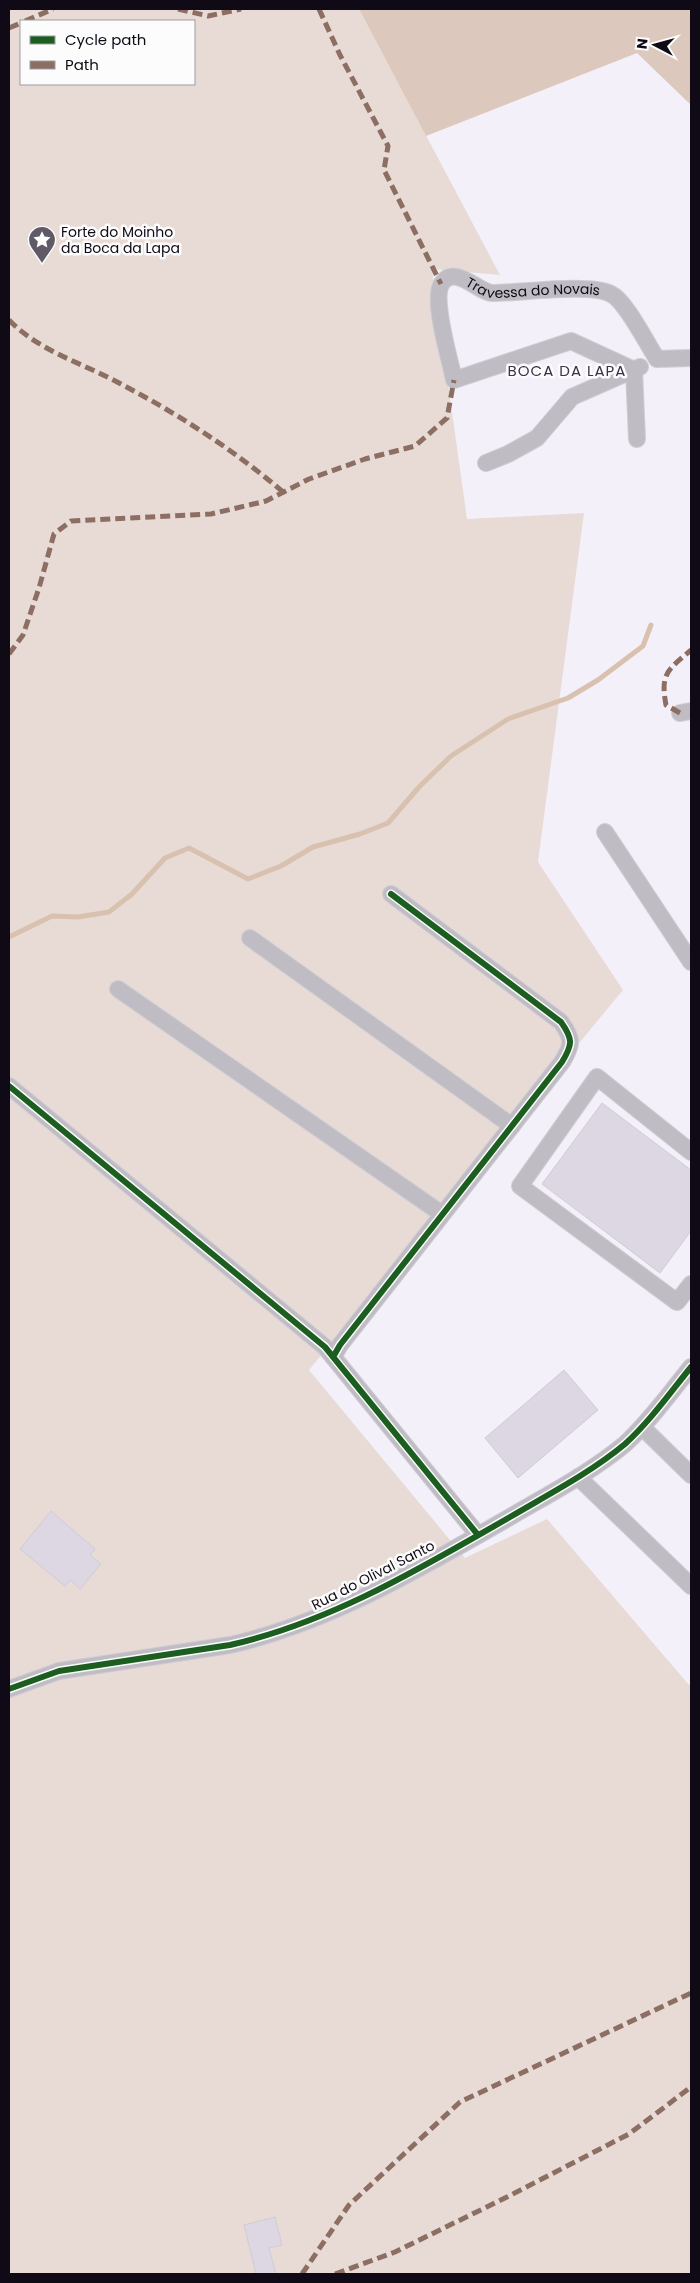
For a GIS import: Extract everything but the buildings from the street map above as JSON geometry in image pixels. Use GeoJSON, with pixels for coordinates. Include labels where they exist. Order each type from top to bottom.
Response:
{"type":"FeatureCollection","features":[{"type":"Feature","properties":{"kind":"street","name":"Travessa do Novais"},"geometry":{"type":"LineString","coordinates":[[634,370],[571,341],[454,380],[438,300],[441,284],[448,277],[463,278],[491,293],[584,289],[611,293],[622,302],[657,359]]}},
{"type":"Feature","properties":{"kind":"street"},"geometry":{"type":"LineString","coordinates":[[486,463],[508,454],[536,438],[572,397],[657,359],[691,358]]}},
{"type":"Feature","properties":{"kind":"street"},"geometry":{"type":"LineString","coordinates":[[634,370],[637,439]]}},
{"type":"Feature","properties":{"kind":"street"},"geometry":{"type":"LineString","coordinates":[[605,832],[691,962]]}},
{"type":"Feature","properties":{"kind":"street"},"geometry":{"type":"LineString","coordinates":[[333,1357],[340,1345],[571,1048],[570,1034],[561,1022],[391,894]]}},
{"type":"Feature","properties":{"kind":"street"},"geometry":{"type":"LineString","coordinates":[[250,938],[512,1126]]}},
{"type":"Feature","properties":{"kind":"street"},"geometry":{"type":"LineString","coordinates":[[118,989],[442,1214]]}},
{"type":"Feature","properties":{"kind":"street"},"geometry":{"type":"LineString","coordinates":[[691,1152],[597,1076],[520,1186],[677,1302],[691,1284]]}},
{"type":"Feature","properties":{"kind":"street"},"geometry":{"type":"LineString","coordinates":[[9,1086],[324,1347],[478,1535]]}},
{"type":"Feature","properties":{"kind":"street","name":"Rua do Olival Santo"},"geometry":{"type":"LineString","coordinates":[[9,1689],[59,1671],[230,1645],[276,1634],[337,1610],[478,1535],[578,1477],[605,1459],[642,1427],[691,1367]]}},
{"type":"Feature","properties":{"kind":"street"},"geometry":{"type":"LineString","coordinates":[[642,1427],[691,1475]]}},
{"type":"Feature","properties":{"kind":"street"},"geometry":{"type":"LineString","coordinates":[[578,1477],[691,1586]]}},
{"type":"Feature","properties":{"kind":"shaded area"},"geometry":{"type":"Polygon","coordinates":[[[9,9],[359,9],[500,275],[432,269],[467,519],[584,513],[538,862],[623,990],[309,1370],[465,1558],[547,1519],[689,1685],[691,1683],[691,2274],[9,2274],[9,9]]]}},
{"type":"Feature","properties":{"kind":"shaded area"},"geometry":{"type":"Polygon","coordinates":[[[359,9],[691,9],[691,105],[637,53],[426,136],[359,9]]]}},
{"type":"Feature","properties":{"kind":"waterway"},"geometry":{"type":"LineString","coordinates":[[9,937],[52,916],[78,917],[109,912],[132,894],[165,858],[189,848],[248,879],[281,866],[313,847],[360,834],[388,823],[420,786],[451,756],[508,719],[568,698],[598,680],[643,646],[651,625]]}},
{"type":"Feature","properties":{"kind":"marked path"},"geometry":{"type":"LineString","coordinates":[[27,20],[53,9]]}},
{"type":"Feature","properties":{"kind":"marked path"},"geometry":{"type":"LineString","coordinates":[[178,9],[208,16],[241,9]]}},
{"type":"Feature","properties":{"kind":"marked path"},"geometry":{"type":"LineString","coordinates":[[319,9],[340,55],[388,146],[384,170],[441,284]]}},
{"type":"Feature","properties":{"kind":"marked path"},"geometry":{"type":"LineString","coordinates":[[9,28],[20,23]]}},
{"type":"Feature","properties":{"kind":"marked path"},"geometry":{"type":"LineString","coordinates":[[9,320],[34,341],[121,384],[184,420],[225,447],[283,492]]}},
{"type":"Feature","properties":{"kind":"marked path"},"geometry":{"type":"LineString","coordinates":[[9,654],[23,635],[39,588],[54,534],[71,521],[211,514],[266,501],[309,479],[365,459],[415,446],[447,418],[454,380]]}},
{"type":"Feature","properties":{"kind":"marked path"},"geometry":{"type":"LineString","coordinates":[[680,713],[666,705],[664,694],[665,679],[671,668],[691,650]]}},
{"type":"Feature","properties":{"kind":"marked path"},"geometry":{"type":"LineString","coordinates":[[302,2274],[349,2205],[460,2102],[691,1993]]}},
{"type":"Feature","properties":{"kind":"marked path"},"geometry":{"type":"LineString","coordinates":[[335,2274],[395,2252],[629,2134],[691,2087]]}},
{"type":"Feature","properties":{"kind":"cycle path"},"geometry":{"type":"LineString","coordinates":[[333,1357],[340,1345],[562,1062],[570,1046],[568,1033],[561,1022],[391,894]]}},
{"type":"Feature","properties":{"kind":"cycle path"},"geometry":{"type":"LineString","coordinates":[[9,1086],[325,1347],[478,1535]]}},
{"type":"Feature","properties":{"kind":"cycle path"},"geometry":{"type":"LineString","coordinates":[[9,1689],[59,1671],[230,1645],[304,1622],[374,1592],[477,1536],[569,1483],[612,1455],[643,1426],[691,1367]]}},
{"type":"Feature","properties":{"kind":"place","name":"Forte do Moinho da Boca da Lapa"},"geometry":{"type":"Point","coordinates":[42,264]}},
{"type":"Feature","properties":{"kind":"district","name":"BOCA DA LAPA"},"geometry":{"type":"Point","coordinates":[567,371]}}]}
